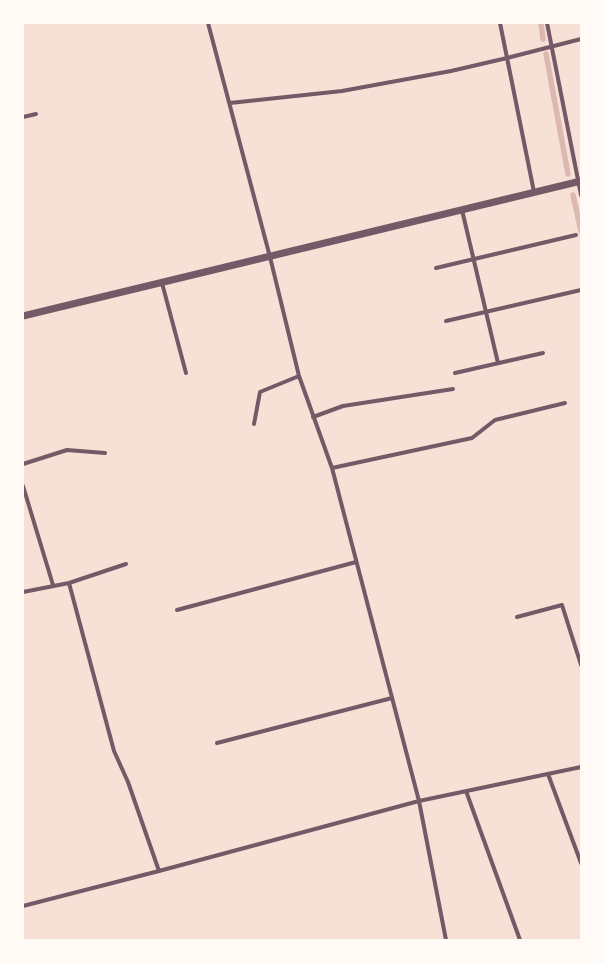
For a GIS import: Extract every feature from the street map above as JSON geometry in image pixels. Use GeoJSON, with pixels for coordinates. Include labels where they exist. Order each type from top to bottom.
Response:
{"type":"FeatureCollection","features":[{"type":"Feature","properties":{"kind":"street"},"geometry":{"type":"LineString","coordinates":[[208,23],[270,257],[299,376],[332,468],[392,698],[418,801],[446,940]]}},
{"type":"Feature","properties":{"kind":"street"},"geometry":{"type":"LineString","coordinates":[[500,23],[534,192]]}},
{"type":"Feature","properties":{"kind":"street"},"geometry":{"type":"LineString","coordinates":[[547,23],[580,181],[581,195]]}},
{"type":"Feature","properties":{"kind":"street"},"geometry":{"type":"LineString","coordinates":[[230,103],[342,91],[451,71],[581,39]]}},
{"type":"Feature","properties":{"kind":"street"},"geometry":{"type":"LineString","coordinates":[[23,117],[36,114]]}},
{"type":"Feature","properties":{"kind":"street"},"geometry":{"type":"LineString","coordinates":[[23,316],[580,181]]}},
{"type":"Feature","properties":{"kind":"street"},"geometry":{"type":"LineString","coordinates":[[462,210],[498,363]]}},
{"type":"Feature","properties":{"kind":"street"},"geometry":{"type":"LineString","coordinates":[[436,268],[576,235]]}},
{"type":"Feature","properties":{"kind":"street"},"geometry":{"type":"LineString","coordinates":[[162,283],[186,373]]}},
{"type":"Feature","properties":{"kind":"street"},"geometry":{"type":"LineString","coordinates":[[446,321],[581,290]]}},
{"type":"Feature","properties":{"kind":"street"},"geometry":{"type":"LineString","coordinates":[[455,373],[543,353]]}},
{"type":"Feature","properties":{"kind":"street"},"geometry":{"type":"LineString","coordinates":[[254,424],[260,392],[299,376]]}},
{"type":"Feature","properties":{"kind":"street"},"geometry":{"type":"LineString","coordinates":[[313,417],[343,406],[453,389]]}},
{"type":"Feature","properties":{"kind":"street"},"geometry":{"type":"LineString","coordinates":[[332,468],[472,438],[495,420],[565,403]]}},
{"type":"Feature","properties":{"kind":"street"},"geometry":{"type":"LineString","coordinates":[[23,464],[67,450],[105,453]]}},
{"type":"Feature","properties":{"kind":"street"},"geometry":{"type":"LineString","coordinates":[[23,486],[53,585]]}},
{"type":"Feature","properties":{"kind":"street"},"geometry":{"type":"LineString","coordinates":[[177,610],[356,562]]}},
{"type":"Feature","properties":{"kind":"street"},"geometry":{"type":"LineString","coordinates":[[23,592],[69,583],[126,564]]}},
{"type":"Feature","properties":{"kind":"street"},"geometry":{"type":"LineString","coordinates":[[69,583],[114,751],[128,782],[159,871]]}},
{"type":"Feature","properties":{"kind":"street"},"geometry":{"type":"LineString","coordinates":[[517,617],[562,605],[581,665]]}},
{"type":"Feature","properties":{"kind":"street"},"geometry":{"type":"LineString","coordinates":[[217,743],[392,698]]}},
{"type":"Feature","properties":{"kind":"street"},"geometry":{"type":"LineString","coordinates":[[23,906],[418,801],[581,767]]}},
{"type":"Feature","properties":{"kind":"street"},"geometry":{"type":"LineString","coordinates":[[548,774],[581,863]]}},
{"type":"Feature","properties":{"kind":"street"},"geometry":{"type":"LineString","coordinates":[[466,791],[520,940]]}},
{"type":"Feature","properties":{"kind":"waterway"},"geometry":{"type":"LineString","coordinates":[[541,23],[543,39]]}},
{"type":"Feature","properties":{"kind":"waterway"},"geometry":{"type":"LineString","coordinates":[[546,54],[568,174]]}},
{"type":"Feature","properties":{"kind":"waterway"},"geometry":{"type":"LineString","coordinates":[[573,195],[581,231]]}}]}
